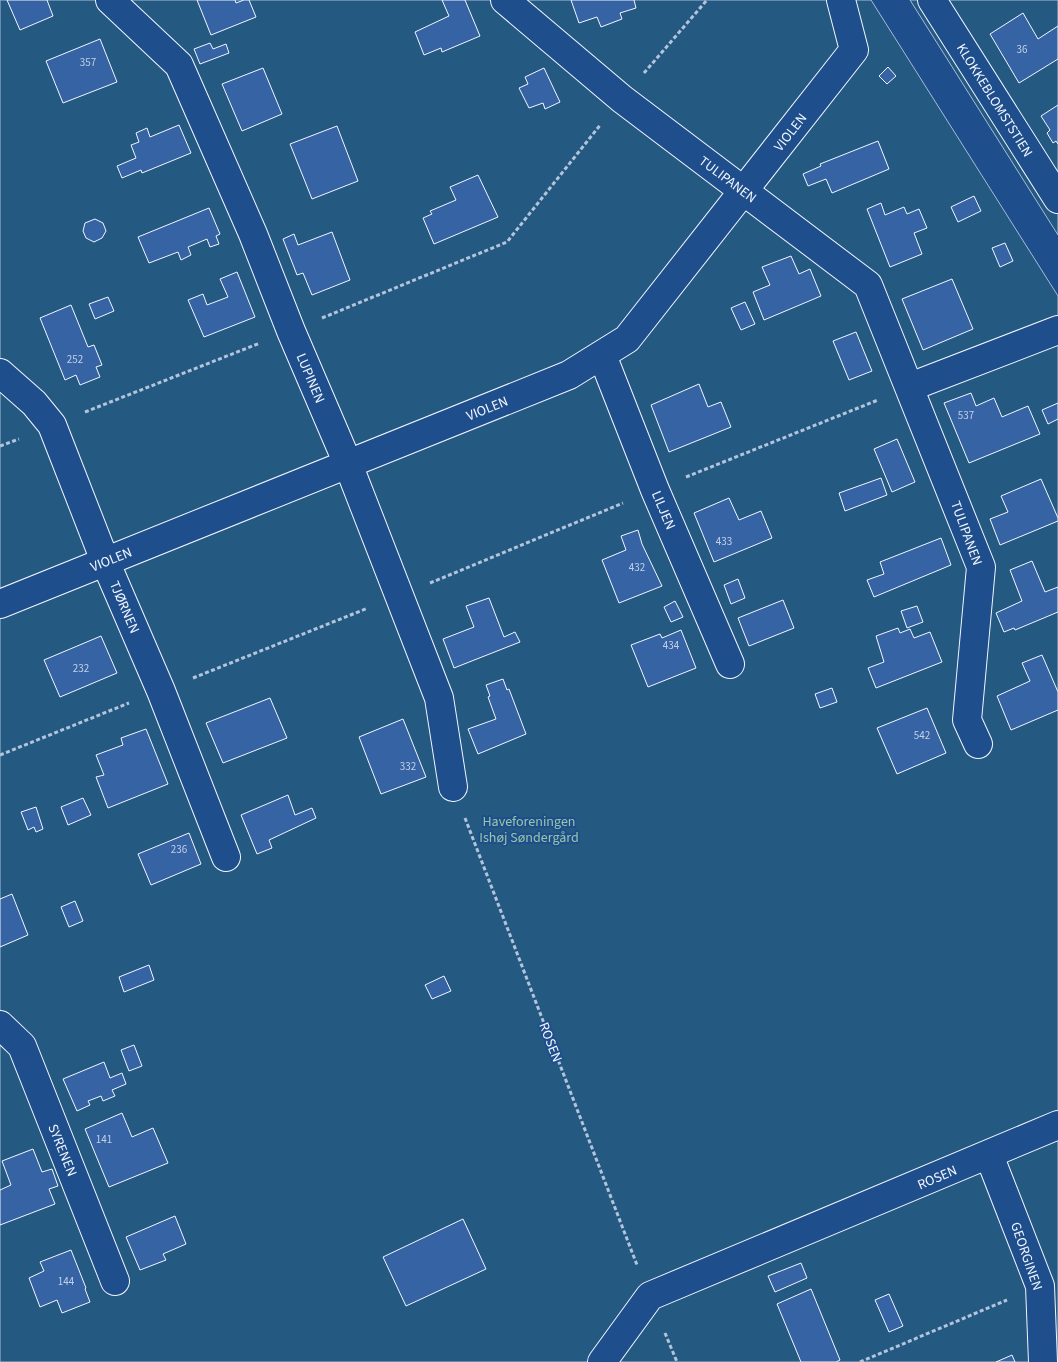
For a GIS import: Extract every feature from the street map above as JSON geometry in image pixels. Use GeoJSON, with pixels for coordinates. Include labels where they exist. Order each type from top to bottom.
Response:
{"type":"FeatureCollection","features":[{"type":"Feature","properties":{"kind":"lane","name":"LUPINEN"},"geometry":{"type":"LineString","coordinates":[[110,0],[179,64],[253,234],[348,464],[439,698],[453,787]]}},
{"type":"Feature","properties":{"kind":"lane","name":"TULIPANEN"},"geometry":{"type":"LineString","coordinates":[[506,0],[622,98],[868,285],[981,566],[967,720],[978,744]]}},
{"type":"Feature","properties":{"kind":"lane","name":"VIOLEN"},"geometry":{"type":"LineString","coordinates":[[0,604],[569,375],[627,339],[854,50],[841,0]]}},
{"type":"Feature","properties":{"kind":"lane","name":"KLOKKEBLOMSTSTIEN"},"geometry":{"type":"LineString","coordinates":[[932,0],[1058,200]]}},
{"type":"Feature","properties":{"kind":"lane"},"geometry":{"type":"LineString","coordinates":[[910,387],[1058,330]]}},
{"type":"Feature","properties":{"kind":"lane","name":"LILJEN"},"geometry":{"type":"LineString","coordinates":[[602,355],[655,490],[730,664]]}},
{"type":"Feature","properties":{"kind":"lane","name":"TJØRNEN"},"geometry":{"type":"LineString","coordinates":[[0,373],[34,403],[52,425],[106,561],[161,691],[226,857]]}},
{"type":"Feature","properties":{"kind":"lane","name":"SYRENEN"},"geometry":{"type":"LineString","coordinates":[[0,1025],[22,1046],[115,1281]]}},
{"type":"Feature","properties":{"kind":"lane","name":"ROSEN"},"geometry":{"type":"LineString","coordinates":[[650,1296],[1058,1125]]}},
{"type":"Feature","properties":{"kind":"lane","name":"GEORGINEN"},"geometry":{"type":"LineString","coordinates":[[990,1155],[1040,1286],[1043,1362]]}},
{"type":"Feature","properties":{"kind":"lane"},"geometry":{"type":"LineString","coordinates":[[602,1362],[650,1296]]}},
{"type":"Feature","properties":{"kind":"path"},"geometry":{"type":"LineString","coordinates":[[0,446],[292,331],[507,242],[622,98],[707,0]]}},
{"type":"Feature","properties":{"kind":"path"},"geometry":{"type":"LineString","coordinates":[[0,755],[400,596],[910,387]]}},
{"type":"Feature","properties":{"kind":"path","name":"ROSEN"},"geometry":{"type":"LineString","coordinates":[[453,787],[650,1296]]}},
{"type":"Feature","properties":{"kind":"path"},"geometry":{"type":"LineString","coordinates":[[860,1362],[1040,1286]]}},
{"type":"Feature","properties":{"kind":"green space","name":"Haveforeningen Ishøj Søndergård"},"geometry":{"type":"Polygon","coordinates":[[[0,0],[871,0],[1058,296],[1058,1362],[0,1362],[0,0]]]}},
{"type":"Feature","properties":{"kind":"green space"},"geometry":{"type":"Polygon","coordinates":[[[910,0],[1058,0],[1058,235],[910,0]]]}},
{"type":"Feature","properties":{"kind":"building"},"geometry":{"type":"Polygon","coordinates":[[[7,0],[47,0],[53,16],[20,30],[7,0]]]}},
{"type":"Feature","properties":{"kind":"building"},"geometry":{"type":"Polygon","coordinates":[[[197,0],[235,0],[236,3],[249,0],[256,17],[211,35],[197,0]]]}},
{"type":"Feature","properties":{"kind":"building"},"geometry":{"type":"Polygon","coordinates":[[[442,0],[465,0],[480,36],[442,52],[441,48],[424,55],[415,32],[449,16],[442,0]]]}},
{"type":"Feature","properties":{"kind":"building"},"geometry":{"type":"Polygon","coordinates":[[[571,0],[634,0],[636,8],[620,13],[622,19],[601,27],[597,17],[579,23],[571,0]]]}},
{"type":"Feature","properties":{"kind":"building"},"geometry":{"type":"Polygon","coordinates":[[[1023,13],[1038,39],[1058,26],[1058,59],[1019,83],[990,34],[1023,13]]]}},
{"type":"Feature","properties":{"kind":"building"},"geometry":{"type":"Polygon","coordinates":[[[100,39],[117,82],[63,103],[46,61],[100,39]]]}},
{"type":"Feature","properties":{"kind":"building"},"geometry":{"type":"Polygon","coordinates":[[[210,43],[213,49],[226,44],[229,53],[200,64],[194,49],[210,43]]]}},
{"type":"Feature","properties":{"kind":"building"},"geometry":{"type":"Polygon","coordinates":[[[888,67],[896,76],[887,84],[879,76],[888,67]]]}},
{"type":"Feature","properties":{"kind":"building"},"geometry":{"type":"Polygon","coordinates":[[[263,68],[282,114],[242,131],[222,84],[263,68]]]}},
{"type":"Feature","properties":{"kind":"building"},"geometry":{"type":"Polygon","coordinates":[[[544,68],[560,102],[545,109],[543,103],[529,108],[519,88],[528,84],[525,77],[544,68]]]}},
{"type":"Feature","properties":{"kind":"building"},"geometry":{"type":"Polygon","coordinates":[[[1058,105],[1058,144],[1056,141],[1053,143],[1047,133],[1050,130],[1041,116],[1058,105]]]}},
{"type":"Feature","properties":{"kind":"building"},"geometry":{"type":"Polygon","coordinates":[[[179,125],[191,153],[142,173],[141,170],[122,178],[117,166],[136,158],[131,145],[139,142],[136,133],[147,128],[150,137],[179,125]]]}},
{"type":"Feature","properties":{"kind":"building"},"geometry":{"type":"Polygon","coordinates":[[[337,126],[358,181],[312,199],[290,144],[337,126]]]}},
{"type":"Feature","properties":{"kind":"building"},"geometry":{"type":"Polygon","coordinates":[[[878,141],[889,169],[832,193],[826,179],[808,186],[803,174],[821,166],[820,164],[878,141]]]}},
{"type":"Feature","properties":{"kind":"building"},"geometry":{"type":"Polygon","coordinates":[[[478,175],[498,217],[434,244],[423,218],[432,214],[430,211],[456,200],[450,187],[478,175]]]}},
{"type":"Feature","properties":{"kind":"building"},"geometry":{"type":"Polygon","coordinates":[[[974,196],[981,211],[958,222],[951,207],[974,196]]]}},
{"type":"Feature","properties":{"kind":"building"},"geometry":{"type":"Polygon","coordinates":[[[881,203],[885,215],[904,207],[907,214],[919,209],[927,228],[914,233],[922,254],[890,267],[867,209],[881,203]]]}},
{"type":"Feature","properties":{"kind":"building"},"geometry":{"type":"Polygon","coordinates":[[[209,208],[220,234],[216,236],[219,244],[210,247],[207,239],[188,247],[191,255],[181,260],[178,252],[149,263],[138,237],[209,208]]]}},
{"type":"Feature","properties":{"kind":"building"},"geometry":{"type":"Polygon","coordinates":[[[95,219],[103,223],[106,231],[102,238],[94,242],[86,238],[83,231],[85,223],[95,219]]]}},
{"type":"Feature","properties":{"kind":"building"},"geometry":{"type":"Polygon","coordinates":[[[332,232],[350,280],[312,295],[303,273],[297,275],[283,239],[294,234],[298,245],[332,232]]]}},
{"type":"Feature","properties":{"kind":"building"},"geometry":{"type":"Polygon","coordinates":[[[1005,243],[1013,261],[1000,267],[992,248],[1005,243]]]}},
{"type":"Feature","properties":{"kind":"building"},"geometry":{"type":"Polygon","coordinates":[[[791,256],[799,274],[810,269],[821,296],[764,320],[753,292],[770,285],[762,267],[791,256]]]}},
{"type":"Feature","properties":{"kind":"building"},"geometry":{"type":"Polygon","coordinates":[[[237,272],[255,317],[204,337],[188,300],[203,294],[207,305],[228,297],[220,279],[237,272]]]}},
{"type":"Feature","properties":{"kind":"building"},"geometry":{"type":"Polygon","coordinates":[[[952,279],[973,329],[923,350],[902,299],[952,279]]]}},
{"type":"Feature","properties":{"kind":"building"},"geometry":{"type":"Polygon","coordinates":[[[108,297],[114,311],[95,319],[89,304],[108,297]]]}},
{"type":"Feature","properties":{"kind":"building"},"geometry":{"type":"Polygon","coordinates":[[[745,302],[755,324],[741,330],[731,308],[745,302]]]}},
{"type":"Feature","properties":{"kind":"building"},"geometry":{"type":"Polygon","coordinates":[[[71,305],[88,347],[94,345],[102,365],[96,367],[100,377],[80,385],[76,375],[65,380],[40,318],[71,305]]]}},
{"type":"Feature","properties":{"kind":"building"},"geometry":{"type":"Polygon","coordinates":[[[856,332],[872,371],[849,380],[833,341],[856,332]]]}},
{"type":"Feature","properties":{"kind":"building"},"geometry":{"type":"Polygon","coordinates":[[[699,384],[708,407],[721,402],[731,427],[669,452],[651,405],[699,384]]]}},
{"type":"Feature","properties":{"kind":"building"},"geometry":{"type":"Polygon","coordinates":[[[971,393],[976,406],[994,398],[1002,417],[1028,406],[1040,434],[969,463],[944,403],[971,393]]]}},
{"type":"Feature","properties":{"kind":"building"},"geometry":{"type":"Polygon","coordinates":[[[1058,403],[1058,419],[1048,424],[1042,410],[1058,403]]]}},
{"type":"Feature","properties":{"kind":"building"},"geometry":{"type":"Polygon","coordinates":[[[897,439],[915,482],[892,492],[874,449],[897,439]]]}},
{"type":"Feature","properties":{"kind":"building"},"geometry":{"type":"Polygon","coordinates":[[[881,478],[887,495],[845,511],[839,493],[881,478]]]}},
{"type":"Feature","properties":{"kind":"building"},"geometry":{"type":"Polygon","coordinates":[[[1041,479],[1058,521],[1000,545],[990,519],[1008,512],[1001,496],[1041,479]]]}},
{"type":"Feature","properties":{"kind":"building"},"geometry":{"type":"Polygon","coordinates":[[[729,498],[739,520],[761,511],[772,538],[714,562],[694,513],[729,498]]]}},
{"type":"Feature","properties":{"kind":"building"},"geometry":{"type":"Polygon","coordinates":[[[638,530],[642,544],[662,586],[619,603],[602,560],[626,550],[621,536],[638,530]]]}},
{"type":"Feature","properties":{"kind":"building"},"geometry":{"type":"Polygon","coordinates":[[[941,538],[951,565],[874,597],[867,580],[884,574],[880,562],[941,538]]]}},
{"type":"Feature","properties":{"kind":"building"},"geometry":{"type":"Polygon","coordinates":[[[1032,561],[1045,592],[1058,587],[1058,612],[1015,630],[1014,628],[1004,632],[996,613],[1022,601],[1010,570],[1032,561]]]}},
{"type":"Feature","properties":{"kind":"building"},"geometry":{"type":"Polygon","coordinates":[[[738,579],[745,598],[731,604],[724,585],[738,579]]]}},
{"type":"Feature","properties":{"kind":"building"},"geometry":{"type":"Polygon","coordinates":[[[489,598],[504,637],[515,632],[520,642],[454,668],[443,639],[474,627],[466,606],[489,598]]]}},
{"type":"Feature","properties":{"kind":"building"},"geometry":{"type":"Polygon","coordinates":[[[783,600],[794,628],[749,646],[738,618],[783,600]]]}},
{"type":"Feature","properties":{"kind":"building"},"geometry":{"type":"Polygon","coordinates":[[[675,601],[683,617],[671,622],[664,607],[675,601]]]}},
{"type":"Feature","properties":{"kind":"building"},"geometry":{"type":"Polygon","coordinates":[[[917,606],[923,622],[907,628],[901,611],[917,606]]]}},
{"type":"Feature","properties":{"kind":"building"},"geometry":{"type":"Polygon","coordinates":[[[898,628],[900,633],[910,629],[914,638],[930,632],[942,662],[876,688],[868,668],[884,662],[876,636],[898,628]]]}},
{"type":"Feature","properties":{"kind":"building"},"geometry":{"type":"Polygon","coordinates":[[[681,630],[696,668],[648,687],[631,645],[660,634],[662,638],[681,630]]]}},
{"type":"Feature","properties":{"kind":"building"},"geometry":{"type":"Polygon","coordinates":[[[101,636],[117,673],[60,697],[44,660],[101,636]]]}},
{"type":"Feature","properties":{"kind":"building"},"geometry":{"type":"Polygon","coordinates":[[[1042,655],[1058,692],[1058,710],[1011,730],[997,696],[1030,681],[1022,663],[1042,655]]]}},
{"type":"Feature","properties":{"kind":"building"},"geometry":{"type":"Polygon","coordinates":[[[503,679],[507,690],[509,689],[526,734],[478,754],[468,729],[496,719],[486,685],[503,679]]]}},
{"type":"Feature","properties":{"kind":"building"},"geometry":{"type":"Polygon","coordinates":[[[832,688],[837,702],[820,708],[815,694],[832,688]]]}},
{"type":"Feature","properties":{"kind":"building"},"geometry":{"type":"Polygon","coordinates":[[[270,698],[287,738],[223,763],[206,723],[270,698]]]}},
{"type":"Feature","properties":{"kind":"building"},"geometry":{"type":"Polygon","coordinates":[[[927,708],[946,753],[897,774],[877,728],[927,708]]]}},
{"type":"Feature","properties":{"kind":"building"},"geometry":{"type":"Polygon","coordinates":[[[403,719],[426,777],[381,794],[359,737],[403,719]]]}},
{"type":"Feature","properties":{"kind":"building"},"geometry":{"type":"Polygon","coordinates":[[[146,729],[168,784],[108,808],[96,777],[104,775],[96,755],[123,745],[121,738],[146,729]]]}},
{"type":"Feature","properties":{"kind":"building"},"geometry":{"type":"Polygon","coordinates":[[[288,795],[295,815],[312,808],[316,818],[269,840],[272,848],[257,854],[241,815],[288,795]]]}},
{"type":"Feature","properties":{"kind":"building"},"geometry":{"type":"Polygon","coordinates":[[[83,798],[91,815],[68,825],[61,807],[83,798]]]}},
{"type":"Feature","properties":{"kind":"building"},"geometry":{"type":"Polygon","coordinates":[[[36,807],[43,829],[36,832],[34,827],[28,830],[21,812],[36,807]]]}},
{"type":"Feature","properties":{"kind":"building"},"geometry":{"type":"Polygon","coordinates":[[[189,833],[201,864],[151,885],[138,854],[189,833]]]}},
{"type":"Feature","properties":{"kind":"building"},"geometry":{"type":"Polygon","coordinates":[[[12,894],[28,935],[0,947],[0,899],[12,894]]]}},
{"type":"Feature","properties":{"kind":"building"},"geometry":{"type":"Polygon","coordinates":[[[75,901],[83,921],[69,927],[61,907],[75,901]]]}},
{"type":"Feature","properties":{"kind":"building"},"geometry":{"type":"Polygon","coordinates":[[[149,965],[154,980],[124,992],[119,977],[149,965]]]}},
{"type":"Feature","properties":{"kind":"building"},"geometry":{"type":"Polygon","coordinates":[[[444,976],[451,991],[432,999],[425,985],[444,976]]]}},
{"type":"Feature","properties":{"kind":"building"},"geometry":{"type":"Polygon","coordinates":[[[134,1045],[142,1066],[129,1071],[121,1050],[134,1045]]]}},
{"type":"Feature","properties":{"kind":"building"},"geometry":{"type":"Polygon","coordinates":[[[104,1062],[110,1078],[122,1073],[126,1084],[112,1090],[115,1096],[103,1101],[101,1096],[88,1101],[90,1105],[77,1111],[63,1079],[104,1062]]]}},
{"type":"Feature","properties":{"kind":"building"},"geometry":{"type":"Polygon","coordinates":[[[122,1113],[132,1137],[153,1128],[168,1163],[109,1187],[85,1129],[122,1113]]]}},
{"type":"Feature","properties":{"kind":"building"},"geometry":{"type":"Polygon","coordinates":[[[33,1149],[42,1172],[52,1169],[58,1186],[49,1189],[55,1204],[0,1225],[0,1190],[11,1185],[2,1161],[33,1149]]]}},
{"type":"Feature","properties":{"kind":"building"},"geometry":{"type":"Polygon","coordinates":[[[175,1216],[186,1244],[163,1254],[166,1260],[140,1270],[126,1237],[175,1216]]]}},
{"type":"Feature","properties":{"kind":"building"},"geometry":{"type":"Polygon","coordinates":[[[463,1219],[486,1269],[406,1306],[383,1257],[463,1219]]]}},
{"type":"Feature","properties":{"kind":"building"},"geometry":{"type":"Polygon","coordinates":[[[71,1250],[90,1302],[62,1313],[57,1300],[40,1307],[29,1278],[44,1271],[40,1262],[71,1250]]]}},
{"type":"Feature","properties":{"kind":"building"},"geometry":{"type":"Polygon","coordinates":[[[801,1263],[807,1278],[775,1292],[768,1276],[801,1263]]]}},
{"type":"Feature","properties":{"kind":"building"},"geometry":{"type":"Polygon","coordinates":[[[811,1289],[840,1360],[836,1362],[801,1362],[777,1304],[811,1289]]]}},
{"type":"Feature","properties":{"kind":"building"},"geometry":{"type":"Polygon","coordinates":[[[889,1294],[903,1326],[889,1332],[875,1300],[889,1294]]]}},
{"type":"Feature","properties":{"kind":"building"},"geometry":{"type":"Polygon","coordinates":[[[1012,1355],[1015,1362],[996,1362],[1012,1355]]]}}]}
